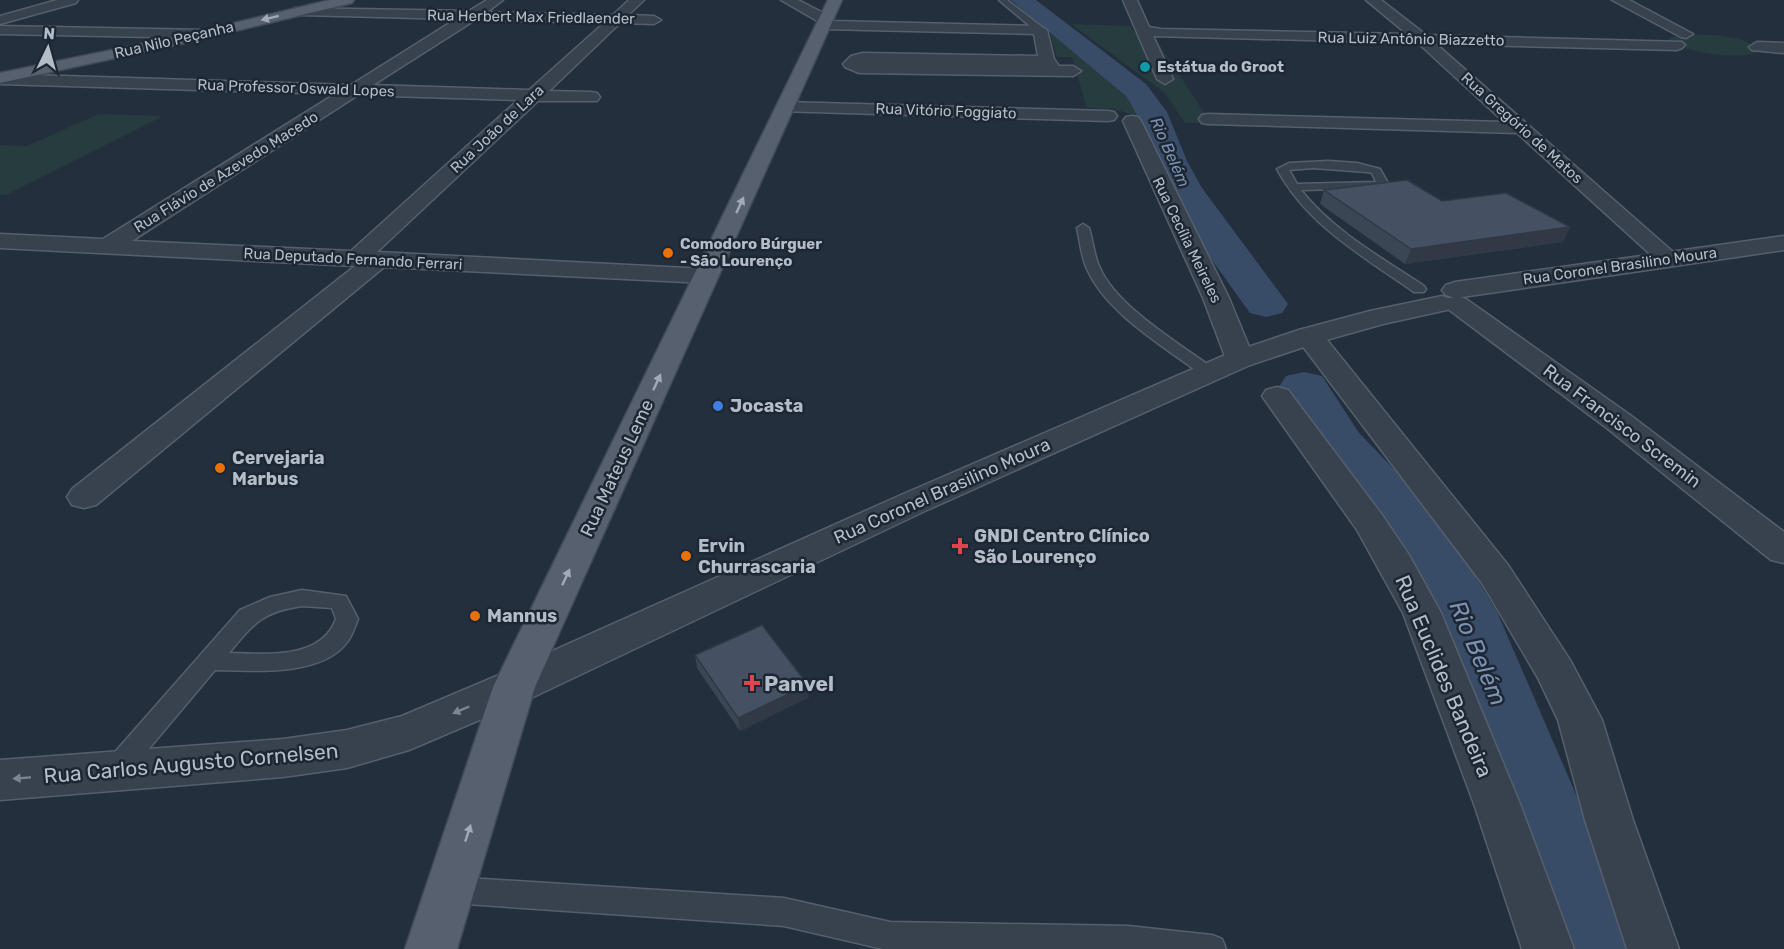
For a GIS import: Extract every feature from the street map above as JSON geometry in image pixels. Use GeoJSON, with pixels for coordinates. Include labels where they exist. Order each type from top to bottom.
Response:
{"type":"FeatureCollection","features":[{"type":"Feature","properties":{"kind":"main road","name":"Rua Nilo Peçanha"},"geometry":{"type":"LineString","coordinates":[[0,79],[347,0]]}},
{"type":"Feature","properties":{"kind":"main road","name":"Rua Mateus Leme"},"geometry":{"type":"LineString","coordinates":[[431,949],[514,687],[828,15]]}},
{"type":"Feature","properties":{"kind":"street"},"geometry":{"type":"LineString","coordinates":[[0,21],[71,0]]}},
{"type":"Feature","properties":{"kind":"street","name":"Rua Flávio de Azevedo Macedo"},"geometry":{"type":"LineString","coordinates":[[108,246],[496,0]]}},
{"type":"Feature","properties":{"kind":"street","name":"Rua João de Lara"},"geometry":{"type":"LineString","coordinates":[[84,496],[367,259],[534,95],[638,0]]}},
{"type":"Feature","properties":{"kind":"street"},"geometry":{"type":"LineString","coordinates":[[788,0],[828,15],[1040,30],[1049,66]]}},
{"type":"Feature","properties":{"kind":"street"},"geometry":{"type":"LineString","coordinates":[[1130,0],[1165,79]]}},
{"type":"Feature","properties":{"kind":"street","name":"Rua Gregório de Matos"},"geometry":{"type":"LineString","coordinates":[[1373,0],[1422,39],[1669,259]]}},
{"type":"Feature","properties":{"kind":"street","name":"Rua Luiz Antônio Biazzetto"},"geometry":{"type":"LineString","coordinates":[[1145,31],[1422,39],[1682,40],[1619,0]]}},
{"type":"Feature","properties":{"kind":"street","name":"Rua Herbert Max Friedlaender"},"geometry":{"type":"LineString","coordinates":[[300,11],[654,20]]}},
{"type":"Feature","properties":{"kind":"street"},"geometry":{"type":"LineString","coordinates":[[0,30],[205,34]]}},
{"type":"Feature","properties":{"kind":"street"},"geometry":{"type":"LineString","coordinates":[[1757,47],[1784,48]]}},
{"type":"Feature","properties":{"kind":"street"},"geometry":{"type":"LineString","coordinates":[[1049,66],[859,68],[851,64],[863,58],[1049,66],[1073,71]]}},
{"type":"Feature","properties":{"kind":"street","name":"Rua Professor Oswald Lopes"},"geometry":{"type":"LineString","coordinates":[[0,79],[591,97]]}},
{"type":"Feature","properties":{"kind":"street","name":"Rua Vitório Foggiato"},"geometry":{"type":"LineString","coordinates":[[785,107],[1108,116]]}},
{"type":"Feature","properties":{"kind":"street"},"geometry":{"type":"LineString","coordinates":[[1208,119],[1522,128]]}},
{"type":"Feature","properties":{"kind":"street","name":"Rua Cecília Meireles"},"geometry":{"type":"LineString","coordinates":[[1132,121],[1229,328],[1240,359]]}},
{"type":"Feature","properties":{"kind":"street","name":"Rua Deputado Fernando Ferrari"},"geometry":{"type":"LineString","coordinates":[[0,241],[706,276]]}},
{"type":"Feature","properties":{"kind":"street","name":"Rua Coronel Brasilino Moura"},"geometry":{"type":"LineString","coordinates":[[1240,359],[1274,331],[1441,294],[1784,243]]}},
{"type":"Feature","properties":{"kind":"street","name":"Rua Coronel Brasilino Moura"},"geometry":{"type":"LineString","coordinates":[[514,687],[913,503],[1208,372],[1240,359],[1309,336],[1379,317],[1441,294]]}},
{"type":"Feature","properties":{"kind":"street","name":"Rua Francisco Scremin"},"geometry":{"type":"LineString","coordinates":[[1441,294],[1619,422],[1784,551]]}},
{"type":"Feature","properties":{"kind":"street"},"geometry":{"type":"LineString","coordinates":[[1309,336],[1495,574],[1555,671],[1581,720],[1609,820],[1653,949]]}},
{"type":"Feature","properties":{"kind":"street","name":"Rua Euclides Bandeira"},"geometry":{"type":"LineString","coordinates":[[1277,396],[1370,523],[1396,564],[1422,613],[1497,804],[1548,949]]}},
{"type":"Feature","properties":{"kind":"street","name":"Rua Carlos Augusto Cornelsen"},"geometry":{"type":"LineString","coordinates":[[0,780],[283,758],[347,749],[409,732],[514,687]]}},
{"type":"Feature","properties":{"kind":"lane"},"geometry":{"type":"LineString","coordinates":[[1003,0],[1040,30]]}},
{"type":"Feature","properties":{"kind":"lane"},"geometry":{"type":"LineString","coordinates":[[1294,187],[1383,184],[1376,171],[1362,166],[1287,166],[1283,169],[1294,187],[1318,215],[1354,243],[1441,294]]}},
{"type":"Feature","properties":{"kind":"lane"},"geometry":{"type":"LineString","coordinates":[[1083,228],[1094,269],[1106,290],[1208,372]]}},
{"type":"Feature","properties":{"kind":"lane"},"geometry":{"type":"LineString","coordinates":[[113,772],[209,661],[248,616],[276,602],[302,598],[339,601],[347,619],[339,638],[319,653],[288,662],[209,661]]}},
{"type":"Feature","properties":{"kind":"lane"},"geometry":{"type":"LineString","coordinates":[[450,890],[784,912],[890,936],[1128,940],[1212,949]]}},
{"type":"Feature","properties":{"kind":"green space"},"geometry":{"type":"Polygon","coordinates":[[[1071,24],[1130,26],[1135,33],[1153,35],[1211,123],[1185,123],[1165,93],[1071,24]]]}},
{"type":"Feature","properties":{"kind":"green space"},"geometry":{"type":"Polygon","coordinates":[[[1048,28],[1115,82],[1149,120],[1114,109],[1087,108],[1072,57],[1057,57],[1048,28]]]}},
{"type":"Feature","properties":{"kind":"green space"},"geometry":{"type":"Polygon","coordinates":[[[1686,34],[1735,38],[1760,50],[1753,54],[1742,55],[1713,54],[1685,48],[1668,38],[1686,34]]]}},
{"type":"Feature","properties":{"kind":"green space"},"geometry":{"type":"Polygon","coordinates":[[[99,114],[163,116],[6,195],[0,195],[0,145],[27,146],[99,114]]]}},
{"type":"Feature","properties":{"kind":"building"},"geometry":{"type":"Polygon","coordinates":[[[1407,180],[1442,201],[1506,193],[1570,227],[1411,249],[1324,190],[1407,180]]]}},
{"type":"Feature","properties":{"kind":"building","name":"Panvel"},"geometry":{"type":"Polygon","coordinates":[[[762,625],[808,685],[738,718],[695,655],[762,625]]]}},
{"type":"Feature","properties":{"kind":"waterway","name":"Rio Belém"},"geometry":{"type":"LineString","coordinates":[[1022,0],[1136,90],[1152,112],[1170,161],[1184,188],[1214,234],[1266,304]]}},
{"type":"Feature","properties":{"kind":"waterway","name":"Rio Belém"},"geometry":{"type":"LineString","coordinates":[[1304,387],[1338,443],[1401,512],[1433,557],[1464,612],[1597,949]]}},
{"type":"Feature","properties":{"kind":"place","name":"Estátua do Groot"},"geometry":{"type":"Point","coordinates":[1145,67]}},
{"type":"Feature","properties":{"kind":"place","name":"Comodoro Búrguer - São Lourenço"},"geometry":{"type":"Point","coordinates":[668,253]}},
{"type":"Feature","properties":{"kind":"place","name":"Jocasta"},"geometry":{"type":"Point","coordinates":[718,406]}},
{"type":"Feature","properties":{"kind":"place","name":"Cervejaria Marbus"},"geometry":{"type":"Point","coordinates":[220,468]}},
{"type":"Feature","properties":{"kind":"place","name":"GNDI Centro Clínico São Lourenço"},"geometry":{"type":"Point","coordinates":[960,546]}},
{"type":"Feature","properties":{"kind":"place","name":"Ervin Churrascaria"},"geometry":{"type":"Point","coordinates":[686,556]}},
{"type":"Feature","properties":{"kind":"place","name":"Mannus"},"geometry":{"type":"Point","coordinates":[475,616]}},
{"type":"Feature","properties":{"kind":"place","name":"Panvel"},"geometry":{"type":"Point","coordinates":[752,683]}}]}
